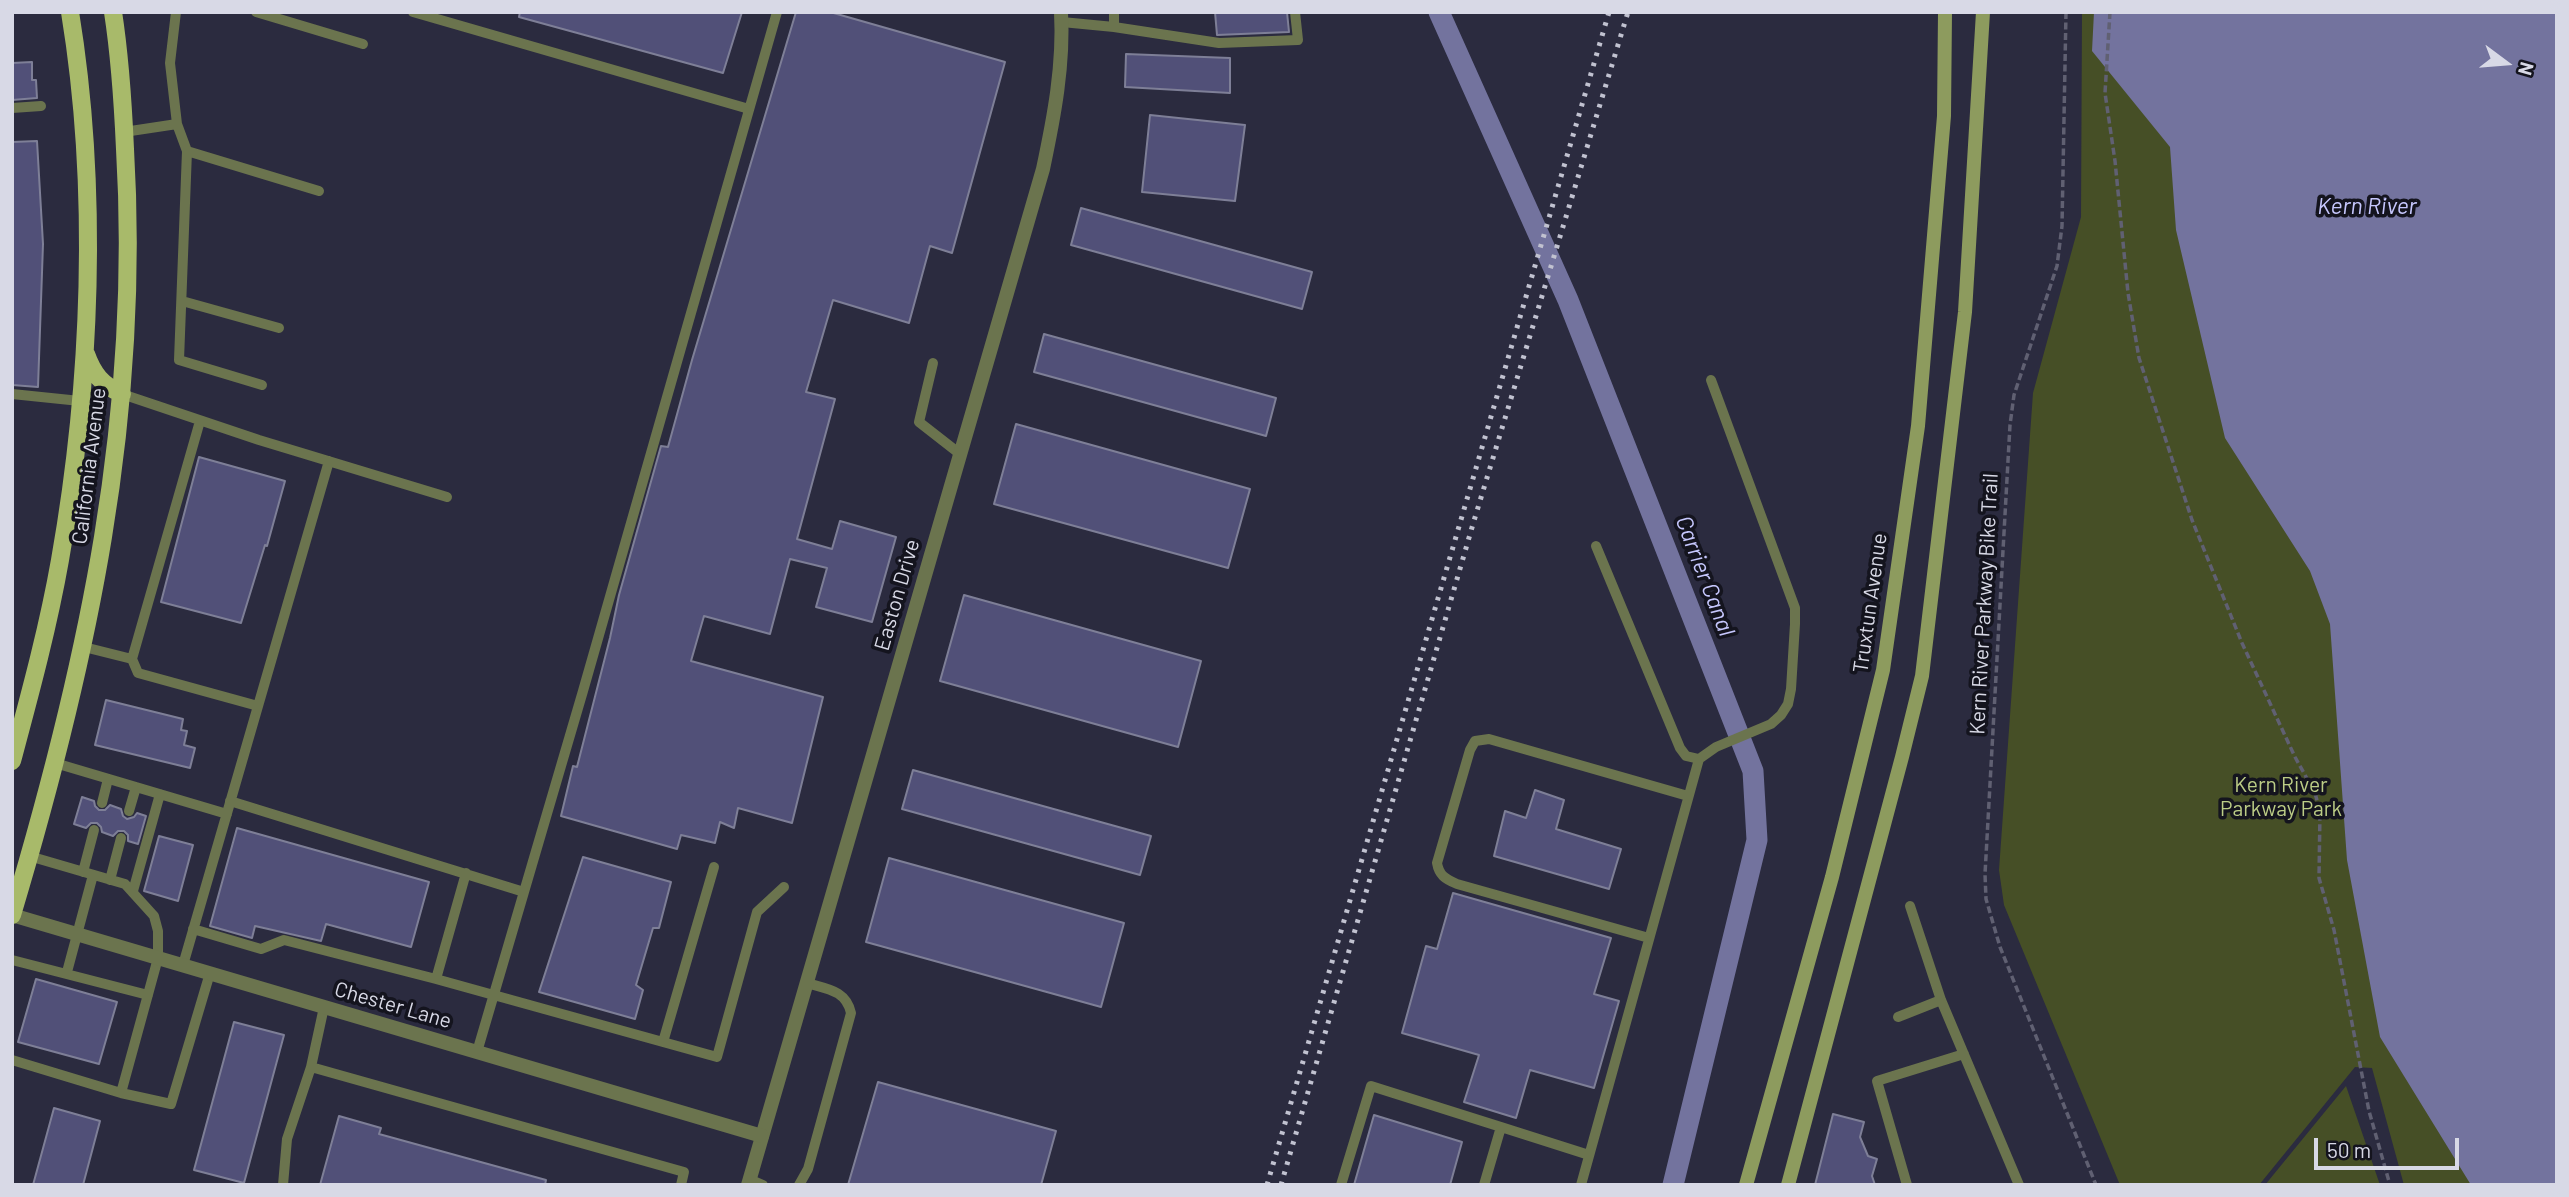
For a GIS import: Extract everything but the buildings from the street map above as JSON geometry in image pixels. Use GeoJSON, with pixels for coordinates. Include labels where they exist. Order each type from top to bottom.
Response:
{"type":"FeatureCollection","features":[{"type":"Feature","properties":{"kind":"main road","name":"California Avenue"},"geometry":{"type":"LineString","coordinates":[[12,761],[60,561],[80,401],[87,261],[84,149],[70,12]]}},
{"type":"Feature","properties":{"kind":"main road","name":"California Avenue"},"geometry":{"type":"LineString","coordinates":[[12,915],[55,763],[84,646],[104,539],[122,394],[128,267],[124,132],[113,12]]}},
{"type":"Feature","properties":{"kind":"main road","name":"Truxtun Avenue"},"geometry":{"type":"LineString","coordinates":[[1746,1185],[1832,877],[1883,670],[1918,426],[1944,116],[1945,12]]}},
{"type":"Feature","properties":{"kind":"main road"},"geometry":{"type":"LineString","coordinates":[[1788,1185],[1922,676],[1965,312],[1983,12]]}},
{"type":"Feature","properties":{"kind":"main road"},"geometry":{"type":"LineString","coordinates":[[84,347],[93,373],[109,388],[122,394]]}},
{"type":"Feature","properties":{"kind":"street","name":"Easton Drive"},"geometry":{"type":"LineString","coordinates":[[753,1183],[762,1136],[1043,169],[1058,85],[1062,17]]}},
{"type":"Feature","properties":{"kind":"street","name":"Chester Lane"},"geometry":{"type":"LineString","coordinates":[[12,915],[762,1136]]}},
{"type":"Feature","properties":{"kind":"lane"},"geometry":{"type":"LineString","coordinates":[[176,12],[170,63],[177,124],[187,152],[179,359],[262,385]]}},
{"type":"Feature","properties":{"kind":"lane"},"geometry":{"type":"LineString","coordinates":[[256,12],[363,44]]}},
{"type":"Feature","properties":{"kind":"lane"},"geometry":{"type":"LineString","coordinates":[[413,12],[749,109]]}},
{"type":"Feature","properties":{"kind":"lane"},"geometry":{"type":"LineString","coordinates":[[477,1052],[777,12]]}},
{"type":"Feature","properties":{"kind":"lane"},"geometry":{"type":"LineString","coordinates":[[1114,12],[1114,27]]}},
{"type":"Feature","properties":{"kind":"lane"},"geometry":{"type":"LineString","coordinates":[[1062,17],[1219,43],[1298,40],[1295,12]]}},
{"type":"Feature","properties":{"kind":"lane"},"geometry":{"type":"LineString","coordinates":[[12,108],[41,106]]}},
{"type":"Feature","properties":{"kind":"lane"},"geometry":{"type":"LineString","coordinates":[[124,132],[177,124]]}},
{"type":"Feature","properties":{"kind":"lane"},"geometry":{"type":"LineString","coordinates":[[187,152],[319,191]]}},
{"type":"Feature","properties":{"kind":"lane"},"geometry":{"type":"LineString","coordinates":[[182,301],[279,328]]}},
{"type":"Feature","properties":{"kind":"lane"},"geometry":{"type":"LineString","coordinates":[[933,363],[919,422],[960,454]]}},
{"type":"Feature","properties":{"kind":"lane"},"geometry":{"type":"LineString","coordinates":[[1581,1185],[1699,759],[1716,747],[1771,724],[1788,704],[1791,689],[1795,608],[1711,380]]}},
{"type":"Feature","properties":{"kind":"lane"},"geometry":{"type":"LineString","coordinates":[[12,394],[80,401]]}},
{"type":"Feature","properties":{"kind":"lane"},"geometry":{"type":"LineString","coordinates":[[122,394],[200,421],[447,497]]}},
{"type":"Feature","properties":{"kind":"lane"},"geometry":{"type":"LineString","coordinates":[[200,421],[132,659],[138,673],[258,706]]}},
{"type":"Feature","properties":{"kind":"lane"},"geometry":{"type":"LineString","coordinates":[[183,965],[329,461]]}},
{"type":"Feature","properties":{"kind":"lane"},"geometry":{"type":"LineString","coordinates":[[1596,546],[1680,748],[1686,756],[1699,759]]}},
{"type":"Feature","properties":{"kind":"lane"},"geometry":{"type":"LineString","coordinates":[[84,646],[132,659]]}},
{"type":"Feature","properties":{"kind":"lane"},"geometry":{"type":"LineString","coordinates":[[1649,938],[1457,884],[1438,871],[1437,863],[1470,750],[1475,741],[1481,739],[1489,739],[1688,796]]}},
{"type":"Feature","properties":{"kind":"lane"},"geometry":{"type":"LineString","coordinates":[[55,763],[227,814]]}},
{"type":"Feature","properties":{"kind":"lane"},"geometry":{"type":"LineString","coordinates":[[102,803],[108,779]]}},
{"type":"Feature","properties":{"kind":"lane"},"geometry":{"type":"LineString","coordinates":[[129,811],[136,787]]}},
{"type":"Feature","properties":{"kind":"lane"},"geometry":{"type":"LineString","coordinates":[[133,891],[160,794]]}},
{"type":"Feature","properties":{"kind":"lane"},"geometry":{"type":"LineString","coordinates":[[230,801],[524,892]]}},
{"type":"Feature","properties":{"kind":"lane"},"geometry":{"type":"LineString","coordinates":[[66,972],[78,934],[94,830]]}},
{"type":"Feature","properties":{"kind":"lane"},"geometry":{"type":"LineString","coordinates":[[110,880],[121,838]]}},
{"type":"Feature","properties":{"kind":"lane"},"geometry":{"type":"LineString","coordinates":[[29,856],[125,884],[154,916],[158,931],[158,958],[121,1093]]}},
{"type":"Feature","properties":{"kind":"lane"},"geometry":{"type":"LineString","coordinates":[[663,1042],[714,867]]}},
{"type":"Feature","properties":{"kind":"lane"},"geometry":{"type":"LineString","coordinates":[[436,979],[466,873]]}},
{"type":"Feature","properties":{"kind":"lane"},"geometry":{"type":"LineString","coordinates":[[193,929],[261,949],[284,940],[717,1057],[757,912],[784,887]]}},
{"type":"Feature","properties":{"kind":"lane"},"geometry":{"type":"LineString","coordinates":[[1910,906],[1941,1000],[2019,1185]]}},
{"type":"Feature","properties":{"kind":"lane"},"geometry":{"type":"LineString","coordinates":[[12,960],[148,995]]}},
{"type":"Feature","properties":{"kind":"lane"},"geometry":{"type":"LineString","coordinates":[[12,1060],[121,1093],[171,1104],[210,973]]}},
{"type":"Feature","properties":{"kind":"lane"},"geometry":{"type":"LineString","coordinates":[[799,1185],[808,1169],[851,1013],[849,1002],[838,992],[807,983]]}},
{"type":"Feature","properties":{"kind":"lane"},"geometry":{"type":"LineString","coordinates":[[1898,1017],[1941,1000]]}},
{"type":"Feature","properties":{"kind":"lane"},"geometry":{"type":"LineString","coordinates":[[283,1185],[287,1139],[311,1067],[324,1007]]}},
{"type":"Feature","properties":{"kind":"lane"},"geometry":{"type":"LineString","coordinates":[[1908,1185],[1877,1081],[1964,1054]]}},
{"type":"Feature","properties":{"kind":"lane"},"geometry":{"type":"LineString","coordinates":[[311,1067],[684,1172],[681,1185]]}},
{"type":"Feature","properties":{"kind":"lane"},"geometry":{"type":"LineString","coordinates":[[1341,1185],[1371,1086],[1589,1155]]}},
{"type":"Feature","properties":{"kind":"lane"},"geometry":{"type":"LineString","coordinates":[[1484,1185],[1501,1127]]}},
{"type":"Feature","properties":{"kind":"path","name":"Kern River Parkway Bike Trail"},"geometry":{"type":"LineString","coordinates":[[2066,12],[2062,226],[2057,265],[2014,395],[2010,425],[1985,874],[1986,899],[2000,947],[2096,1185]]}},
{"type":"Feature","properties":{"kind":"path"},"geometry":{"type":"LineString","coordinates":[[2110,12],[2105,93],[2128,293],[2139,358],[2192,520],[2242,643],[2295,757],[2315,793],[2320,811],[2319,878],[2334,930],[2368,1111],[2390,1185]]}},
{"type":"Feature","properties":{"kind":"green space","name":"Kern River Parkway Park"},"geometry":{"type":"Polygon","coordinates":[[[2082,12],[2557,12],[2557,1185],[2404,1185],[2372,1068],[2355,1067],[2259,1185],[2120,1185],[2004,905],[1999,870],[2033,393],[2081,217],[2082,12]]]}},
{"type":"Feature","properties":{"kind":"green space"},"geometry":{"type":"Polygon","coordinates":[[[2346,1086],[2380,1185],[2265,1185],[2346,1086]]]}},
{"type":"Feature","properties":{"kind":"water","name":"Kern River"},"geometry":{"type":"Polygon","coordinates":[[[2094,12],[2557,12],[2557,1185],[2471,1185],[2380,1037],[2347,860],[2330,624],[2310,571],[2225,438],[2176,230],[2170,147],[2092,51],[2094,12]]]}},
{"type":"Feature","properties":{"kind":"waterway","name":"Carrier Canal"},"geometry":{"type":"LineString","coordinates":[[1439,12],[1568,300],[1753,771],[1757,840],[1673,1185]]}},
{"type":"Feature","properties":{"kind":"railway"},"geometry":{"type":"LineString","coordinates":[[1267,1185],[1609,12]]}},
{"type":"Feature","properties":{"kind":"railway"},"geometry":{"type":"LineString","coordinates":[[1281,1185],[1473,524],[1628,12]]}}]}
